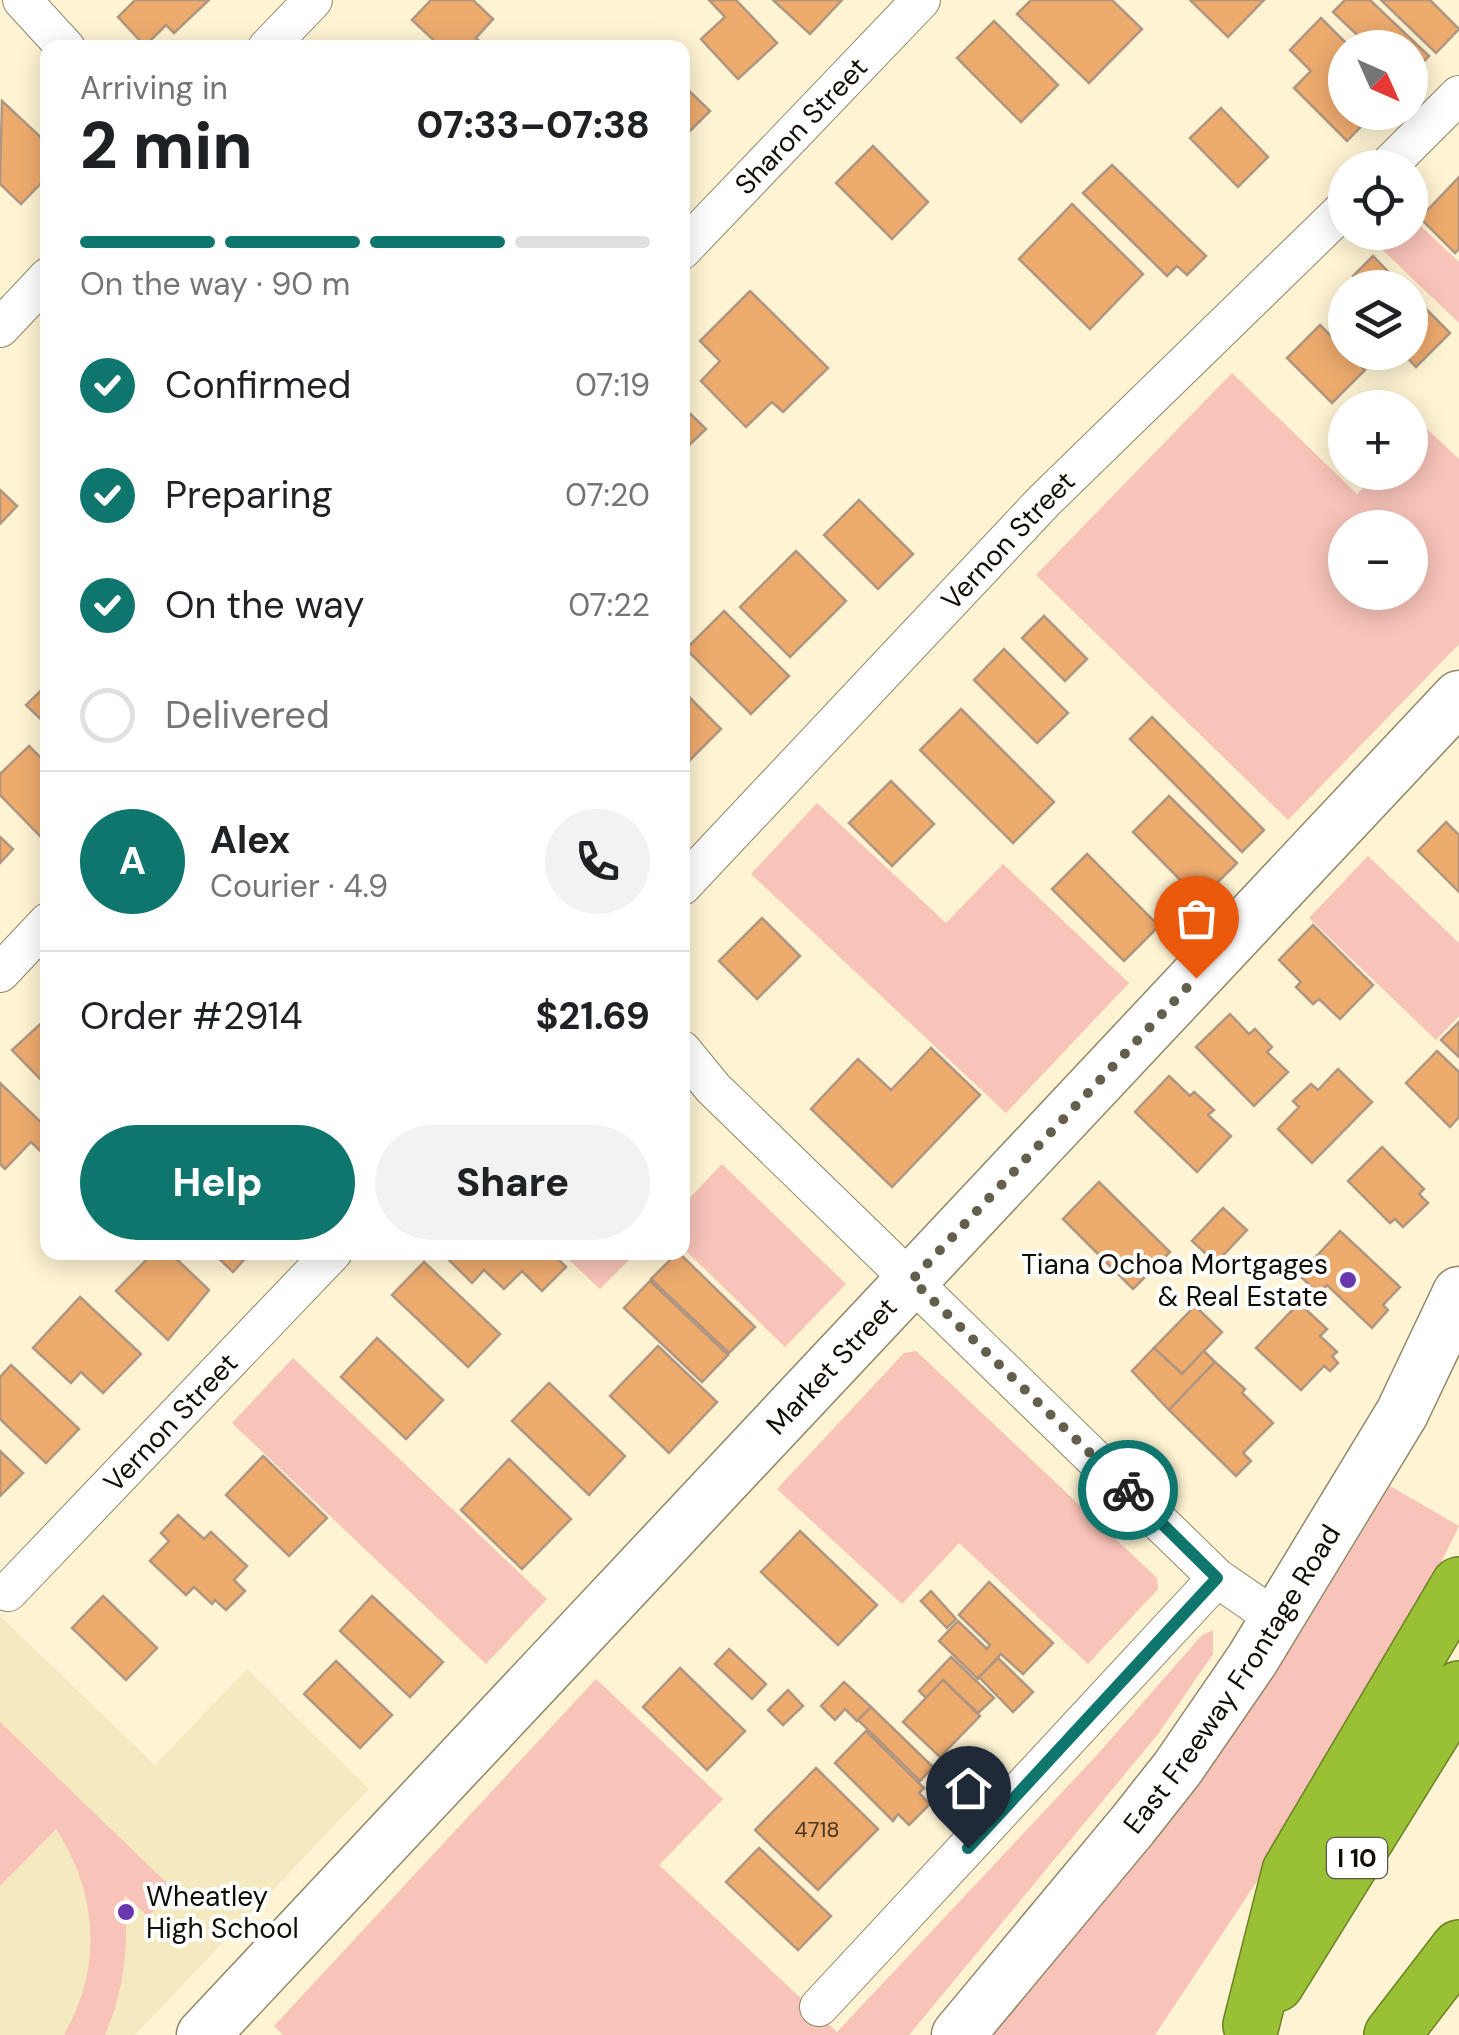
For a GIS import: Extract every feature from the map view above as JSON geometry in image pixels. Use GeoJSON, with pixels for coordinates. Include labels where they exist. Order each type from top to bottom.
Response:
{"type":"FeatureCollection","features":[{"type":"Feature","properties":{"kind":"highway"},"geometry":{"type":"LineString","coordinates":[[1247,2030],[1290,1871],[1459,1586]]}},
{"type":"Feature","properties":{"kind":"highway","name":"I 10"},"geometry":{"type":"LineString","coordinates":[[1247,2030],[1459,1689]]}},
{"type":"Feature","properties":{"kind":"highway"},"geometry":{"type":"LineString","coordinates":[[1392,2035],[1459,1948]]}},
{"type":"Feature","properties":{"kind":"street"},"geometry":{"type":"LineString","coordinates":[[22,0],[59,40]]}},
{"type":"Feature","properties":{"kind":"street"},"geometry":{"type":"LineString","coordinates":[[275,40],[313,0]]}},
{"type":"Feature","properties":{"kind":"street","name":"Sharon Street"},"geometry":{"type":"LineString","coordinates":[[690,242],[921,0]]}},
{"type":"Feature","properties":{"kind":"street"},"geometry":{"type":"LineString","coordinates":[[1404,150],[1459,95]]}},
{"type":"Feature","properties":{"kind":"street","name":"Vernon Street"},"geometry":{"type":"LineString","coordinates":[[690,878],[1046,500],[1328,225]]}},
{"type":"Feature","properties":{"kind":"street"},"geometry":{"type":"LineString","coordinates":[[0,328],[40,286]]}},
{"type":"Feature","properties":{"kind":"street","name":"Market Street"},"geometry":{"type":"LineString","coordinates":[[203,2035],[1459,697]]}},
{"type":"Feature","properties":{"kind":"street"},"geometry":{"type":"LineString","coordinates":[[0,972],[40,930]]}},
{"type":"Feature","properties":{"kind":"street"},"geometry":{"type":"LineString","coordinates":[[690,1060],[713,1088],[1217,1578],[1278,1620]]}},
{"type":"Feature","properties":{"kind":"street","name":"Vernon Street"},"geometry":{"type":"LineString","coordinates":[[8,1592],[325,1260]]}},
{"type":"Feature","properties":{"kind":"street","name":"East Freeway Frontage Road"},"geometry":{"type":"LineString","coordinates":[[958,2035],[1177,1769],[1278,1620],[1402,1413],[1459,1292]]}},
{"type":"Feature","properties":{"kind":"street"},"geometry":{"type":"LineString","coordinates":[[819,2007],[1217,1578]]}},
{"type":"Feature","properties":{"kind":"shaded area"},"geometry":{"type":"Polygon","coordinates":[[[1428,233],[1459,262],[1459,323],[1428,293],[1428,270],[1404,270],[1383,250],[1428,250],[1428,233]]]}},
{"type":"Feature","properties":{"kind":"shaded area"},"geometry":{"type":"Polygon","coordinates":[[[1232,373],[1328,466],[1328,490],[1353,490],[1357,494],[1361,490],[1428,490],[1428,430],[1459,459],[1459,644],[1288,820],[1036,575],[1232,373]]]}},
{"type":"Feature","properties":{"kind":"shaded area"},"geometry":{"type":"Polygon","coordinates":[[[817,803],[946,923],[1003,864],[1129,983],[1006,1113],[751,874],[817,803]]]}},
{"type":"Feature","properties":{"kind":"shaded area"},"geometry":{"type":"Polygon","coordinates":[[[1368,856],[1459,943],[1459,1016],[1436,1040],[1309,918],[1368,856]]]}},
{"type":"Feature","properties":{"kind":"shaded area"},"geometry":{"type":"Polygon","coordinates":[[[722,1164],[846,1284],[785,1347],[690,1255],[690,1198],[722,1164]]]}},
{"type":"Feature","properties":{"kind":"shaded area"},"geometry":{"type":"Polygon","coordinates":[[[569,1260],[629,1260],[600,1289],[569,1260]]]}},
{"type":"Feature","properties":{"kind":"shaded area"},"geometry":{"type":"Polygon","coordinates":[[[916,1351],[1157,1578],[1158,1589],[1088,1664],[959,1543],[902,1604],[777,1489],[904,1353],[916,1351]]]}},
{"type":"Feature","properties":{"kind":"shaded area"},"geometry":{"type":"Polygon","coordinates":[[[293,1358],[547,1599],[486,1664],[232,1423],[293,1358]]]}},
{"type":"Feature","properties":{"kind":"shaded area"},"geometry":{"type":"Polygon","coordinates":[[[1390,1486],[1459,1526],[1385,1676],[1316,1792],[1155,2035],[988,2035],[1198,1780],[1300,1634],[1390,1486]]]}},
{"type":"Feature","properties":{"kind":"shaded area","name":"Wheatley High School"},"geometry":{"type":"Polygon","coordinates":[[[0,1616],[155,1765],[247,1669],[369,1789],[135,2035],[0,2035],[0,1616]]]}},
{"type":"Feature","properties":{"kind":"shaded area"},"geometry":{"type":"Polygon","coordinates":[[[1213,1630],[1213,1654],[1158,1734],[909,2035],[283,2035],[274,2026],[596,1679],[723,1799],[659,1865],[837,2032],[1097,1755],[1202,1635],[1213,1630]]]}},
{"type":"Feature","properties":{"kind":"shaded area"},"geometry":{"type":"Polygon","coordinates":[[[0,1722],[174,1890],[148,1916],[124,1895],[124,1966],[105,2035],[64,2035],[85,1983],[90,1931],[80,1879],[56,1829],[0,1886],[0,1722]]]}},
{"type":"Feature","properties":{"kind":"building"},"geometry":{"type":"Polygon","coordinates":[[[135,0],[209,0],[174,33],[166,25],[151,40],[139,40],[118,17],[135,0]]]}},
{"type":"Feature","properties":{"kind":"building"},"geometry":{"type":"Polygon","coordinates":[[[431,0],[473,0],[493,19],[478,40],[433,40],[412,20],[431,0]]]}},
{"type":"Feature","properties":{"kind":"building"},"geometry":{"type":"Polygon","coordinates":[[[709,0],[736,0],[777,43],[738,79],[701,39],[725,17],[709,0]]]}},
{"type":"Feature","properties":{"kind":"building"},"geometry":{"type":"Polygon","coordinates":[[[773,0],[842,0],[810,34],[773,0]]]}},
{"type":"Feature","properties":{"kind":"building"},"geometry":{"type":"Polygon","coordinates":[[[1031,0],[1112,0],[1142,29],[1089,83],[1017,14],[1031,0]]]}},
{"type":"Feature","properties":{"kind":"building"},"geometry":{"type":"Polygon","coordinates":[[[1190,0],[1264,0],[1228,37],[1190,0]]]}},
{"type":"Feature","properties":{"kind":"building"},"geometry":{"type":"Polygon","coordinates":[[[1345,0],[1370,0],[1402,30],[1352,30],[1333,12],[1345,0]]]}},
{"type":"Feature","properties":{"kind":"building"},"geometry":{"type":"Polygon","coordinates":[[[1381,0],[1430,0],[1459,29],[1436,53],[1428,45],[1428,30],[1412,30],[1381,0]]]}},
{"type":"Feature","properties":{"kind":"building"},"geometry":{"type":"Polygon","coordinates":[[[1321,18],[1333,30],[1328,30],[1328,122],[1294,88],[1311,71],[1290,50],[1321,18]]]}},
{"type":"Feature","properties":{"kind":"building"},"geometry":{"type":"Polygon","coordinates":[[[994,21],[1058,85],[1021,122],[957,58],[994,21]]]}},
{"type":"Feature","properties":{"kind":"building"},"geometry":{"type":"Polygon","coordinates":[[[690,92],[710,111],[690,131],[690,92]]]}},
{"type":"Feature","properties":{"kind":"building"},"geometry":{"type":"Polygon","coordinates":[[[2,101],[40,137],[40,184],[21,204],[0,184],[2,101]]]}},
{"type":"Feature","properties":{"kind":"building"},"geometry":{"type":"Polygon","coordinates":[[[1221,108],[1268,157],[1238,187],[1190,138],[1221,108]]]}},
{"type":"Feature","properties":{"kind":"building"},"geometry":{"type":"Polygon","coordinates":[[[1336,130],[1358,130],[1347,141],[1336,130]]]}},
{"type":"Feature","properties":{"kind":"building"},"geometry":{"type":"Polygon","coordinates":[[[873,146],[928,202],[892,239],[836,183],[873,146]]]}},
{"type":"Feature","properties":{"kind":"building"},"geometry":{"type":"Polygon","coordinates":[[[1112,165],[1206,256],[1187,275],[1177,266],[1167,276],[1083,193],[1112,165]]]}},
{"type":"Feature","properties":{"kind":"building"},"geometry":{"type":"Polygon","coordinates":[[[1459,177],[1459,249],[1455,253],[1428,226],[1428,210],[1459,177]]]}},
{"type":"Feature","properties":{"kind":"building"},"geometry":{"type":"Polygon","coordinates":[[[1072,204],[1143,274],[1090,329],[1019,259],[1072,204]]]}},
{"type":"Feature","properties":{"kind":"building"},"geometry":{"type":"Polygon","coordinates":[[[1373,256],[1387,270],[1359,270],[1373,256]]]}},
{"type":"Feature","properties":{"kind":"building"},"geometry":{"type":"Polygon","coordinates":[[[750,291],[828,368],[783,412],[772,402],[746,427],[701,381],[720,361],[700,341],[750,291]]]}},
{"type":"Feature","properties":{"kind":"building"},"geometry":{"type":"Polygon","coordinates":[[[1428,311],[1450,333],[1428,355],[1428,311]]]}},
{"type":"Feature","properties":{"kind":"building"},"geometry":{"type":"Polygon","coordinates":[[[1320,325],[1328,333],[1328,370],[1365,370],[1345,390],[1328,390],[1328,399],[1287,358],[1320,325]]]}},
{"type":"Feature","properties":{"kind":"building"},"geometry":{"type":"Polygon","coordinates":[[[690,414],[706,429],[690,444],[690,414]]]}},
{"type":"Feature","properties":{"kind":"building"},"geometry":{"type":"Polygon","coordinates":[[[0,490],[17,506],[0,524],[0,490]]]}},
{"type":"Feature","properties":{"kind":"building"},"geometry":{"type":"Polygon","coordinates":[[[859,500],[913,554],[878,589],[824,535],[859,500]]]}},
{"type":"Feature","properties":{"kind":"building"},"geometry":{"type":"Polygon","coordinates":[[[796,551],[846,601],[790,657],[740,607],[796,551]]]}},
{"type":"Feature","properties":{"kind":"building"},"geometry":{"type":"Polygon","coordinates":[[[724,611],[789,676],[751,714],[690,653],[690,645],[724,611]]]}},
{"type":"Feature","properties":{"kind":"building"},"geometry":{"type":"Polygon","coordinates":[[[1044,616],[1087,659],[1065,681],[1022,638],[1044,616]]]}},
{"type":"Feature","properties":{"kind":"building"},"geometry":{"type":"Polygon","coordinates":[[[1004,649],[1068,713],[1037,743],[974,680],[1004,649]]]}},
{"type":"Feature","properties":{"kind":"building"},"geometry":{"type":"Polygon","coordinates":[[[40,692],[40,718],[26,705],[40,692]]]}},
{"type":"Feature","properties":{"kind":"building"},"geometry":{"type":"Polygon","coordinates":[[[690,698],[721,729],[690,760],[690,698]]]}},
{"type":"Feature","properties":{"kind":"building"},"geometry":{"type":"Polygon","coordinates":[[[961,709],[1054,802],[1013,843],[920,750],[961,709]]]}},
{"type":"Feature","properties":{"kind":"building"},"geometry":{"type":"Polygon","coordinates":[[[1152,717],[1264,830],[1242,852],[1130,739],[1152,717]]]}},
{"type":"Feature","properties":{"kind":"building"},"geometry":{"type":"Polygon","coordinates":[[[29,746],[40,757],[40,836],[0,795],[0,774],[29,746]]]}},
{"type":"Feature","properties":{"kind":"building"},"geometry":{"type":"Polygon","coordinates":[[[891,781],[934,824],[892,866],[849,823],[891,781]]]}},
{"type":"Feature","properties":{"kind":"building"},"geometry":{"type":"Polygon","coordinates":[[[1169,796],[1237,863],[1200,900],[1133,832],[1169,796]]]}},
{"type":"Feature","properties":{"kind":"building"},"geometry":{"type":"Polygon","coordinates":[[[1446,822],[1459,835],[1459,892],[1418,851],[1446,822]]]}},
{"type":"Feature","properties":{"kind":"building"},"geometry":{"type":"Polygon","coordinates":[[[0,837],[13,849],[0,863],[0,837]]]}},
{"type":"Feature","properties":{"kind":"building"},"geometry":{"type":"Polygon","coordinates":[[[1087,854],[1159,926],[1124,961],[1052,889],[1087,854]]]}},
{"type":"Feature","properties":{"kind":"building"},"geometry":{"type":"Polygon","coordinates":[[[762,918],[800,956],[757,999],[719,961],[762,918]]]}},
{"type":"Feature","properties":{"kind":"building"},"geometry":{"type":"Polygon","coordinates":[[[1313,925],[1373,985],[1340,1019],[1319,999],[1313,1004],[1296,987],[1301,982],[1279,960],[1313,925]]]}},
{"type":"Feature","properties":{"kind":"building"},"geometry":{"type":"Polygon","coordinates":[[[1230,1014],[1249,1034],[1255,1029],[1272,1047],[1267,1052],[1288,1072],[1254,1106],[1196,1047],[1230,1014]]]}},
{"type":"Feature","properties":{"kind":"building"},"geometry":{"type":"Polygon","coordinates":[[[1459,1022],[1459,1057],[1441,1040],[1459,1022]]]}},
{"type":"Feature","properties":{"kind":"building"},"geometry":{"type":"Polygon","coordinates":[[[40,1024],[40,1079],[12,1050],[40,1024]]]}},
{"type":"Feature","properties":{"kind":"building"},"geometry":{"type":"Polygon","coordinates":[[[931,1048],[980,1095],[892,1187],[811,1109],[858,1059],[891,1090],[931,1048]]]}},
{"type":"Feature","properties":{"kind":"building"},"geometry":{"type":"Polygon","coordinates":[[[1437,1051],[1459,1072],[1459,1117],[1450,1127],[1406,1083],[1437,1051]]]}},
{"type":"Feature","properties":{"kind":"building"},"geometry":{"type":"Polygon","coordinates":[[[1338,1069],[1372,1102],[1312,1163],[1278,1129],[1299,1107],[1293,1101],[1311,1084],[1318,1090],[1338,1069]]]}},
{"type":"Feature","properties":{"kind":"building"},"geometry":{"type":"Polygon","coordinates":[[[1169,1076],[1190,1096],[1194,1092],[1214,1110],[1208,1115],[1231,1136],[1197,1172],[1135,1112],[1169,1076]]]}},
{"type":"Feature","properties":{"kind":"building"},"geometry":{"type":"Polygon","coordinates":[[[0,1083],[40,1121],[40,1150],[31,1142],[5,1169],[0,1164],[0,1083]]]}},
{"type":"Feature","properties":{"kind":"building"},"geometry":{"type":"Polygon","coordinates":[[[1382,1147],[1424,1189],[1419,1194],[1428,1203],[1403,1227],[1395,1219],[1390,1223],[1348,1181],[1382,1147]]]}},
{"type":"Feature","properties":{"kind":"building"},"geometry":{"type":"Polygon","coordinates":[[[1099,1182],[1170,1252],[1133,1289],[1063,1219],[1099,1182]]]}},
{"type":"Feature","properties":{"kind":"building"},"geometry":{"type":"Polygon","coordinates":[[[1223,1208],[1247,1230],[1216,1263],[1192,1241],[1223,1208]]]}},
{"type":"Feature","properties":{"kind":"building","name":"Tiana Ochoa Mortgages & Real Estate"},"geometry":{"type":"Polygon","coordinates":[[[1340,1231],[1400,1287],[1383,1305],[1388,1310],[1372,1328],[1327,1285],[1319,1294],[1299,1275],[1340,1231]]]}},
{"type":"Feature","properties":{"kind":"building"},"geometry":{"type":"Polygon","coordinates":[[[146,1260],[177,1260],[209,1290],[168,1340],[116,1291],[146,1260]]]}},
{"type":"Feature","properties":{"kind":"building"},"geometry":{"type":"Polygon","coordinates":[[[220,1260],[244,1260],[233,1272],[220,1260]]]}},
{"type":"Feature","properties":{"kind":"building"},"geometry":{"type":"Polygon","coordinates":[[[449,1260],[559,1260],[566,1267],[542,1291],[522,1271],[504,1289],[484,1270],[472,1283],[449,1260]]]}},
{"type":"Feature","properties":{"kind":"building"},"geometry":{"type":"Polygon","coordinates":[[[670,1260],[686,1260],[755,1327],[729,1353],[651,1279],[670,1260]]]}},
{"type":"Feature","properties":{"kind":"building"},"geometry":{"type":"Polygon","coordinates":[[[424,1262],[500,1334],[468,1367],[392,1295],[424,1262]]]}},
{"type":"Feature","properties":{"kind":"building"},"geometry":{"type":"Polygon","coordinates":[[[650,1281],[728,1355],[702,1382],[624,1308],[650,1281]]]}},
{"type":"Feature","properties":{"kind":"building"},"geometry":{"type":"Polygon","coordinates":[[[80,1297],[141,1354],[103,1393],[81,1372],[71,1383],[33,1348],[80,1297]]]}},
{"type":"Feature","properties":{"kind":"building"},"geometry":{"type":"Polygon","coordinates":[[[1299,1303],[1327,1329],[1320,1336],[1337,1352],[1332,1356],[1338,1363],[1330,1371],[1324,1366],[1301,1390],[1256,1348],[1299,1303]]]}},
{"type":"Feature","properties":{"kind":"building"},"geometry":{"type":"Polygon","coordinates":[[[1195,1306],[1222,1332],[1182,1374],[1154,1348],[1195,1306]]]}},
{"type":"Feature","properties":{"kind":"building"},"geometry":{"type":"Polygon","coordinates":[[[377,1338],[443,1400],[406,1439],[341,1377],[377,1338]]]}},
{"type":"Feature","properties":{"kind":"building"},"geometry":{"type":"Polygon","coordinates":[[[658,1346],[717,1402],[669,1453],[610,1396],[658,1346]]]}},
{"type":"Feature","properties":{"kind":"building"},"geometry":{"type":"Polygon","coordinates":[[[1154,1348],[1182,1374],[1204,1351],[1215,1362],[1169,1410],[1132,1371],[1154,1348]]]}},
{"type":"Feature","properties":{"kind":"building"},"geometry":{"type":"Polygon","coordinates":[[[1215,1362],[1245,1389],[1242,1393],[1273,1423],[1243,1453],[1251,1461],[1236,1476],[1169,1410],[1215,1362]]]}},
{"type":"Feature","properties":{"kind":"building"},"geometry":{"type":"Polygon","coordinates":[[[11,1365],[79,1429],[46,1463],[0,1419],[0,1377],[11,1365]]]}},
{"type":"Feature","properties":{"kind":"building"},"geometry":{"type":"Polygon","coordinates":[[[549,1383],[625,1456],[589,1495],[512,1421],[549,1383]]]}},
{"type":"Feature","properties":{"kind":"building"},"geometry":{"type":"Polygon","coordinates":[[[0,1451],[23,1473],[0,1496],[0,1451]]]}},
{"type":"Feature","properties":{"kind":"building"},"geometry":{"type":"Polygon","coordinates":[[[263,1456],[327,1518],[289,1556],[226,1495],[263,1456]]]}},
{"type":"Feature","properties":{"kind":"building"},"geometry":{"type":"Polygon","coordinates":[[[509,1459],[571,1519],[522,1569],[461,1510],[509,1459]]]}},
{"type":"Feature","properties":{"kind":"building"},"geometry":{"type":"Polygon","coordinates":[[[178,1515],[204,1539],[211,1532],[247,1566],[234,1580],[245,1591],[226,1610],[215,1600],[212,1604],[194,1587],[186,1595],[150,1561],[169,1541],[161,1533],[178,1515]]]}},
{"type":"Feature","properties":{"kind":"building"},"geometry":{"type":"Polygon","coordinates":[[[800,1531],[877,1605],[838,1645],[761,1572],[800,1531]]]}},
{"type":"Feature","properties":{"kind":"building"},"geometry":{"type":"Polygon","coordinates":[[[989,1582],[1053,1643],[1023,1674],[1001,1654],[978,1679],[939,1641],[958,1621],[987,1649],[990,1645],[959,1615],[989,1582]]]}},
{"type":"Feature","properties":{"kind":"building"},"geometry":{"type":"Polygon","coordinates":[[[931,1591],[956,1619],[947,1628],[921,1601],[931,1591]]]}},
{"type":"Feature","properties":{"kind":"building"},"geometry":{"type":"Polygon","coordinates":[[[103,1596],[157,1648],[126,1680],[72,1628],[103,1596]]]}},
{"type":"Feature","properties":{"kind":"building"},"geometry":{"type":"Polygon","coordinates":[[[372,1596],[443,1662],[410,1697],[340,1631],[372,1596]]]}},
{"type":"Feature","properties":{"kind":"building"},"geometry":{"type":"Polygon","coordinates":[[[729,1649],[766,1684],[752,1699],[715,1664],[729,1649]]]}},
{"type":"Feature","properties":{"kind":"building"},"geometry":{"type":"Polygon","coordinates":[[[951,1657],[994,1698],[978,1713],[943,1680],[926,1698],[919,1691],[951,1657]]]}},
{"type":"Feature","properties":{"kind":"building"},"geometry":{"type":"Polygon","coordinates":[[[998,1658],[1033,1692],[1013,1712],[979,1677],[998,1658]]]}},
{"type":"Feature","properties":{"kind":"building"},"geometry":{"type":"Polygon","coordinates":[[[336,1661],[392,1715],[360,1748],[304,1694],[336,1661]]]}},
{"type":"Feature","properties":{"kind":"building"},"geometry":{"type":"Polygon","coordinates":[[[680,1668],[745,1731],[707,1770],[643,1707],[680,1668]]]}},
{"type":"Feature","properties":{"kind":"building"},"geometry":{"type":"Polygon","coordinates":[[[943,1680],[980,1716],[940,1757],[903,1722],[943,1680]]]}},
{"type":"Feature","properties":{"kind":"building"},"geometry":{"type":"Polygon","coordinates":[[[844,1682],[871,1707],[857,1721],[845,1709],[835,1720],[821,1706],[844,1682]]]}},
{"type":"Feature","properties":{"kind":"building"},"geometry":{"type":"Polygon","coordinates":[[[788,1690],[803,1706],[783,1725],[768,1710],[788,1690]]]}},
{"type":"Feature","properties":{"kind":"building"},"geometry":{"type":"Polygon","coordinates":[[[871,1707],[933,1767],[920,1781],[858,1720],[871,1707]]]}},
{"type":"Feature","properties":{"kind":"building"},"geometry":{"type":"Polygon","coordinates":[[[866,1731],[924,1788],[919,1793],[930,1804],[909,1825],[898,1814],[893,1821],[835,1763],[866,1731]]]}},
{"type":"Feature","properties":{"kind":"building"},"geometry":{"type":"Polygon","coordinates":[[[816,1768],[878,1829],[818,1890],[755,1830],[816,1768]]]}},
{"type":"Feature","properties":{"kind":"building"},"geometry":{"type":"Polygon","coordinates":[[[759,1848],[831,1916],[798,1950],[726,1882],[759,1848]]]}},
{"type":"Feature","properties":{"kind":"way so far"},"geometry":{"type":"LineString","coordinates":[[1128,1490],[912,1280],[1196,978]]}},
{"type":"Feature","properties":{"kind":"place","name":"Tiana Ochoa Mortgages & Real Estate"},"geometry":{"type":"Point","coordinates":[1348,1280]}},
{"type":"Feature","properties":{"kind":"place","name":"Wheatley High School"},"geometry":{"type":"Point","coordinates":[126,1912]}},
{"type":"Feature","properties":{"kind":"route"},"geometry":{"type":"LineString","coordinates":[[968,1848],[1217,1578],[1128,1490]]}}]}
